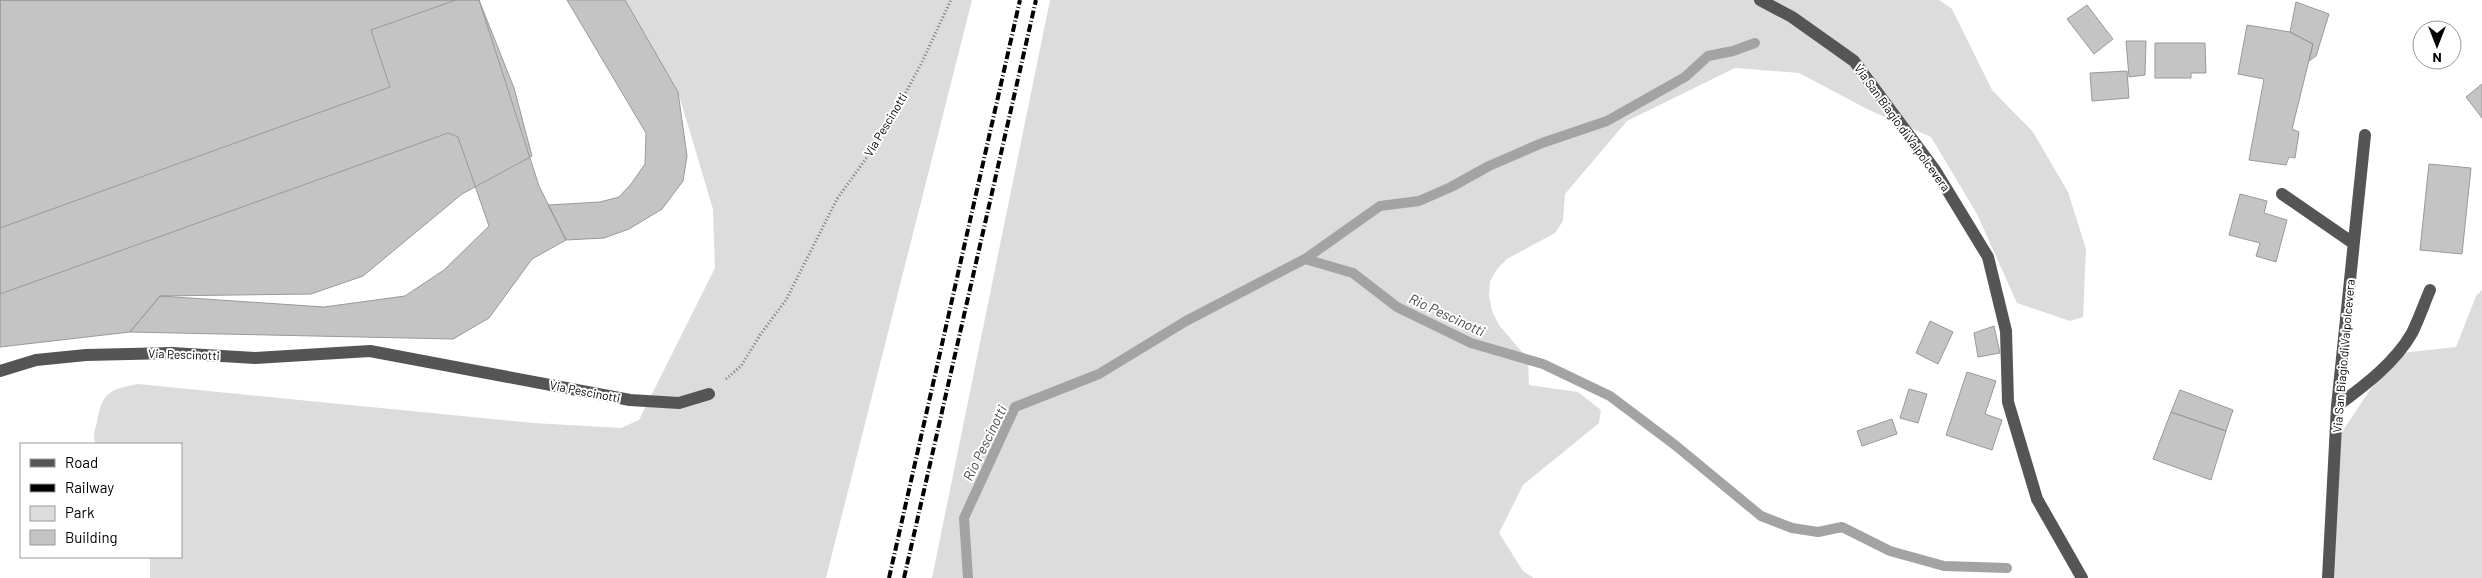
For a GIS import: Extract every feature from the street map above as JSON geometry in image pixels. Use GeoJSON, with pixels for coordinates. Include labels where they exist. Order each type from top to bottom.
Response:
{"type":"FeatureCollection","features":[{"type":"Feature","properties":{"kind":"street","name":"Via San Biagio di Valpolcevera"},"geometry":{"type":"LineString","coordinates":[[1760,0],[1792,17],[1854,61],[1935,170],[1988,257],[2006,331],[2008,402],[2036,499],[2082,578]]}},
{"type":"Feature","properties":{"kind":"street","name":"Via San Biagio di Valpolcevera"},"geometry":{"type":"LineString","coordinates":[[2328,578],[2337,406],[2365,135]]}},
{"type":"Feature","properties":{"kind":"street"},"geometry":{"type":"LineString","coordinates":[[2282,194],[2353,243]]}},
{"type":"Feature","properties":{"kind":"street"},"geometry":{"type":"LineString","coordinates":[[2337,406],[2370,382],[2392,358],[2411,334],[2430,290]]}},
{"type":"Feature","properties":{"kind":"street","name":"Via Pescinotti"},"geometry":{"type":"LineString","coordinates":[[0,371],[36,360],[86,355],[172,353],[255,358],[370,351],[630,400],[679,403],[709,394]]}},
{"type":"Feature","properties":{"kind":"path","name":"Via Pescinotti"},"geometry":{"type":"LineString","coordinates":[[709,394],[741,366],[760,335],[786,300],[837,199],[875,146],[898,107],[921,64],[951,0]]}},
{"type":"Feature","properties":{"kind":"green space"},"geometry":{"type":"Polygon","coordinates":[[[623,0],[972,0],[826,578],[150,578],[150,558],[182,558],[182,443],[96,443],[94,433],[101,405],[108,394],[120,388],[138,384],[533,423],[621,428],[639,420],[715,268],[713,209],[678,92],[623,0]]]}},
{"type":"Feature","properties":{"kind":"green space"},"geometry":{"type":"Polygon","coordinates":[[[1050,0],[1939,0],[1952,9],[1992,90],[2033,132],[2068,192],[2086,249],[2083,317],[2070,321],[2017,303],[1977,214],[1931,137],[1869,110],[1799,73],[1735,68],[1627,121],[1565,194],[1563,221],[1555,233],[1507,259],[1498,268],[1490,281],[1489,296],[1492,311],[1499,325],[1528,359],[1529,385],[1578,392],[1601,410],[1599,423],[1523,485],[1499,533],[1523,571],[1534,578],[932,578],[1050,0]]]}},
{"type":"Feature","properties":{"kind":"green space"},"geometry":{"type":"Polygon","coordinates":[[[2482,290],[2482,578],[2334,578],[2332,447],[2370,390],[2401,353],[2456,347],[2476,296],[2482,290]]]}},
{"type":"Feature","properties":{"kind":"building"},"geometry":{"type":"Polygon","coordinates":[[[0,0],[479,0],[514,88],[532,156],[462,194],[363,276],[311,294],[160,296],[130,332],[0,347],[0,0]]]}},
{"type":"Feature","properties":{"kind":"building"},"geometry":{"type":"Polygon","coordinates":[[[0,0],[479,0],[539,186],[566,240],[532,259],[489,318],[453,339],[130,332],[160,296],[324,307],[405,296],[444,270],[489,226],[458,137],[448,133],[0,294],[0,0]]]}},
{"type":"Feature","properties":{"kind":"building"},"geometry":{"type":"Polygon","coordinates":[[[0,0],[456,0],[371,30],[390,87],[0,228],[0,0]]]}},
{"type":"Feature","properties":{"kind":"building"},"geometry":{"type":"Polygon","coordinates":[[[567,0],[625,0],[678,92],[687,156],[683,181],[662,209],[629,229],[604,238],[566,240],[548,205],[600,202],[619,197],[645,164],[646,133],[567,0]]]}},
{"type":"Feature","properties":{"kind":"building"},"geometry":{"type":"Polygon","coordinates":[[[2296,2],[2329,14],[2316,56],[2309,61],[2313,44],[2290,32],[2296,2]]]}},
{"type":"Feature","properties":{"kind":"building"},"geometry":{"type":"Polygon","coordinates":[[[2087,5],[2113,39],[2094,54],[2067,19],[2087,5]]]}},
{"type":"Feature","properties":{"kind":"building"},"geometry":{"type":"Polygon","coordinates":[[[2247,25],[2290,32],[2313,44],[2292,129],[2299,132],[2295,158],[2289,157],[2286,165],[2249,160],[2264,79],[2238,74],[2247,25]]]}},
{"type":"Feature","properties":{"kind":"building"},"geometry":{"type":"Polygon","coordinates":[[[2126,41],[2146,41],[2145,75],[2129,77],[2126,41]]]}},
{"type":"Feature","properties":{"kind":"building"},"geometry":{"type":"Polygon","coordinates":[[[2155,43],[2205,43],[2206,73],[2191,73],[2191,78],[2155,78],[2155,43]]]}},
{"type":"Feature","properties":{"kind":"building"},"geometry":{"type":"Polygon","coordinates":[[[2127,71],[2129,98],[2092,101],[2090,73],[2127,71]]]}},
{"type":"Feature","properties":{"kind":"building"},"geometry":{"type":"Polygon","coordinates":[[[2482,84],[2482,118],[2466,97],[2482,84]]]}},
{"type":"Feature","properties":{"kind":"building"},"geometry":{"type":"Polygon","coordinates":[[[2429,164],[2471,168],[2462,254],[2420,250],[2429,164]]]}},
{"type":"Feature","properties":{"kind":"building"},"geometry":{"type":"Polygon","coordinates":[[[2240,194],[2267,201],[2264,213],[2287,220],[2276,262],[2256,256],[2260,243],[2229,235],[2240,194]]]}},
{"type":"Feature","properties":{"kind":"building"},"geometry":{"type":"Polygon","coordinates":[[[1930,321],[1953,332],[1938,364],[1916,353],[1930,321]]]}},
{"type":"Feature","properties":{"kind":"building"},"geometry":{"type":"Polygon","coordinates":[[[1994,326],[2000,353],[1978,357],[1974,333],[1994,326]]]}},
{"type":"Feature","properties":{"kind":"building"},"geometry":{"type":"Polygon","coordinates":[[[1967,372],[1996,381],[1985,414],[2002,420],[1992,450],[1946,435],[1967,372]]]}},
{"type":"Feature","properties":{"kind":"building"},"geometry":{"type":"Polygon","coordinates":[[[1909,389],[1927,394],[1918,423],[1900,418],[1909,389]]]}},
{"type":"Feature","properties":{"kind":"building"},"geometry":{"type":"Polygon","coordinates":[[[2180,390],[2233,410],[2226,431],[2171,412],[2180,390]]]}},
{"type":"Feature","properties":{"kind":"building"},"geometry":{"type":"Polygon","coordinates":[[[2171,412],[2226,431],[2211,480],[2153,459],[2171,412]]]}},
{"type":"Feature","properties":{"kind":"building"},"geometry":{"type":"Polygon","coordinates":[[[1892,419],[1897,434],[1862,446],[1857,431],[1892,419]]]}},
{"type":"Feature","properties":{"kind":"waterway"},"geometry":{"type":"LineString","coordinates":[[1305,259],[1380,206],[1419,201],[1451,187],[1489,166],[1542,143],[1607,121],[1685,77],[1708,56],[1733,51],[1755,43]]}},
{"type":"Feature","properties":{"kind":"waterway","name":"Rio Pescinotti"},"geometry":{"type":"LineString","coordinates":[[968,578],[964,518],[1015,407],[1099,374],[1186,321],[1305,259],[1353,273],[1397,307],[1471,343],[1543,364],[1610,396],[1675,445],[1761,516],[1792,528],[1818,532],[1842,527],[1890,551],[1944,566],[2007,568]]}},
{"type":"Feature","properties":{"kind":"railway"},"geometry":{"type":"LineString","coordinates":[[889,578],[1020,0]]}},
{"type":"Feature","properties":{"kind":"railway"},"geometry":{"type":"LineString","coordinates":[[904,578],[1036,0]]}}]}
